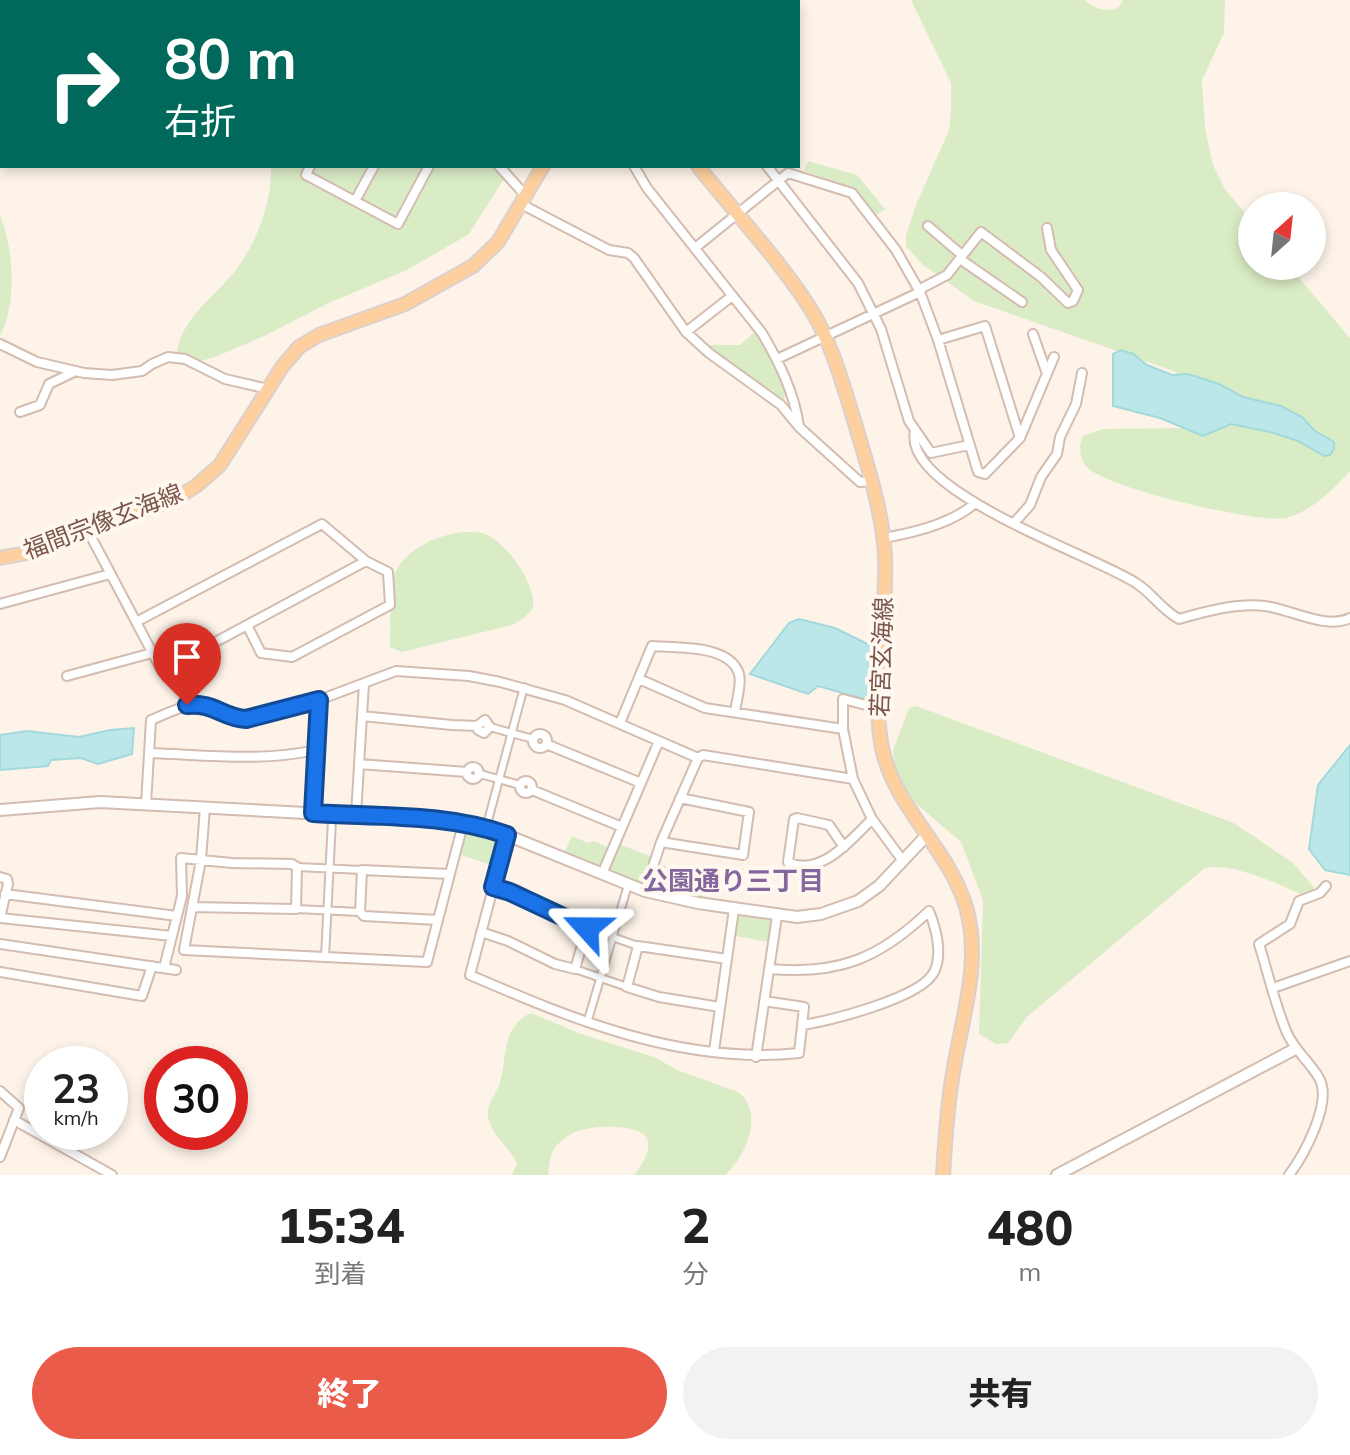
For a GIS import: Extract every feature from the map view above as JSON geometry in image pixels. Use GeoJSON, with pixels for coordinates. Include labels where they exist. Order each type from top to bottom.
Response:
{"type":"FeatureCollection","features":[{"type":"Feature","properties":{"kind":"main road","name":"福間宗像玄海線"},"geometry":{"type":"LineString","coordinates":[[0,558],[27,553],[173,500],[206,478],[226,456],[293,354],[308,340],[405,304],[473,266],[498,242],[542,168]]}},
{"type":"Feature","properties":{"kind":"main road","name":"若宮玄海線"},"geometry":{"type":"LineString","coordinates":[[700,168],[792,283],[825,336],[872,481],[883,538],[885,589],[877,708],[883,749],[890,775],[912,816],[950,867],[973,940],[969,989],[948,1104],[943,1175]]}},
{"type":"Feature","properties":{"kind":"street"},"geometry":{"type":"LineString","coordinates":[[309,168],[306,175],[398,224],[428,168]]}},
{"type":"Feature","properties":{"kind":"street"},"geometry":{"type":"LineString","coordinates":[[355,201],[373,168]]}},
{"type":"Feature","properties":{"kind":"street"},"geometry":{"type":"LineString","coordinates":[[500,168],[524,200],[609,250],[628,253],[643,269],[686,332],[709,353],[781,405],[799,427],[860,482],[872,481]]}},
{"type":"Feature","properties":{"kind":"street"},"geometry":{"type":"LineString","coordinates":[[635,168],[647,188],[762,333],[777,359],[797,412],[799,427]]}},
{"type":"Feature","properties":{"kind":"street"},"geometry":{"type":"LineString","coordinates":[[769,168],[845,264],[874,313],[915,431],[931,453],[969,445]]}},
{"type":"Feature","properties":{"kind":"street"},"geometry":{"type":"LineString","coordinates":[[695,248],[788,173],[852,193],[896,250],[920,292],[938,340],[978,472],[985,474],[1020,438],[1054,357]]}},
{"type":"Feature","properties":{"kind":"street"},"geometry":{"type":"LineString","coordinates":[[928,226],[961,257],[1022,302]]}},
{"type":"Feature","properties":{"kind":"street"},"geometry":{"type":"LineString","coordinates":[[777,359],[920,292],[947,275],[981,232],[1041,277],[1068,303],[1073,301],[1078,290],[1051,250],[1047,228]]}},
{"type":"Feature","properties":{"kind":"street"},"geometry":{"type":"LineString","coordinates":[[686,332],[732,296]]}},
{"type":"Feature","properties":{"kind":"street"},"geometry":{"type":"LineString","coordinates":[[938,340],[985,326],[1020,438]]}},
{"type":"Feature","properties":{"kind":"street"},"geometry":{"type":"LineString","coordinates":[[1033,334],[1047,375]]}},
{"type":"Feature","properties":{"kind":"street"},"geometry":{"type":"LineString","coordinates":[[0,344],[37,362],[112,375],[142,371],[168,357],[185,359],[225,379],[268,389]]}},
{"type":"Feature","properties":{"kind":"street"},"geometry":{"type":"LineString","coordinates":[[20,412],[40,405],[49,384],[76,371]]}},
{"type":"Feature","properties":{"kind":"street"},"geometry":{"type":"LineString","coordinates":[[1014,523],[1030,505],[1041,477],[1057,454],[1060,437],[1076,404],[1082,373]]}},
{"type":"Feature","properties":{"kind":"street"},"geometry":{"type":"LineString","coordinates":[[915,431],[913,439],[919,453],[935,476],[974,504],[1137,583],[1169,614],[1179,619],[1210,610],[1241,606],[1265,606],[1333,622],[1350,618]]}},
{"type":"Feature","properties":{"kind":"street"},"geometry":{"type":"LineString","coordinates":[[883,538],[938,524],[974,504]]}},
{"type":"Feature","properties":{"kind":"street"},"geometry":{"type":"LineString","coordinates":[[136,622],[322,524],[366,561],[388,572],[390,605],[292,657],[261,653],[247,625]]}},
{"type":"Feature","properties":{"kind":"street"},"geometry":{"type":"LineString","coordinates":[[88,531],[162,671],[366,561]]}},
{"type":"Feature","properties":{"kind":"street"},"geometry":{"type":"LineString","coordinates":[[0,604],[110,574]]}},
{"type":"Feature","properties":{"kind":"street"},"geometry":{"type":"LineString","coordinates":[[620,723],[652,646],[703,649],[735,666],[739,675],[735,712]]}},
{"type":"Feature","properties":{"kind":"street"},"geometry":{"type":"LineString","coordinates":[[67,676],[152,653]]}},
{"type":"Feature","properties":{"kind":"street"},"geometry":{"type":"LineString","coordinates":[[146,804],[151,720],[187,705],[208,705],[246,719],[319,700],[396,671],[469,676],[524,687],[565,700],[698,758]]}},
{"type":"Feature","properties":{"kind":"street"},"geometry":{"type":"LineString","coordinates":[[639,679],[705,708],[843,729]]}},
{"type":"Feature","properties":{"kind":"street"},"geometry":{"type":"LineString","coordinates":[[356,815],[364,683]]}},
{"type":"Feature","properties":{"kind":"street"},"geometry":{"type":"LineString","coordinates":[[486,828],[524,687]]}},
{"type":"Feature","properties":{"kind":"street"},"geometry":{"type":"LineString","coordinates":[[877,708],[843,699],[843,729],[853,779],[872,819],[903,861]]}},
{"type":"Feature","properties":{"kind":"street"},"geometry":{"type":"LineString","coordinates":[[313,813],[319,700]]}},
{"type":"Feature","properties":{"kind":"street"},"geometry":{"type":"LineString","coordinates":[[362,716],[477,726],[484,733],[490,727],[533,739],[541,734],[546,738],[546,744],[641,783]]}},
{"type":"Feature","properties":{"kind":"street"},"geometry":{"type":"LineString","coordinates":[[602,874],[659,741]]}},
{"type":"Feature","properties":{"kind":"street"},"geometry":{"type":"LineString","coordinates":[[150,753],[245,758],[316,750]]}},
{"type":"Feature","properties":{"kind":"street"},"geometry":{"type":"LineString","coordinates":[[645,891],[661,842],[698,758],[703,755],[853,779]]}},
{"type":"Feature","properties":{"kind":"street"},"geometry":{"type":"LineString","coordinates":[[359,764],[467,772],[474,779],[480,774],[520,785],[529,781],[532,790],[622,827]]}},
{"type":"Feature","properties":{"kind":"street"},"geometry":{"type":"LineString","coordinates":[[661,842],[738,857],[743,855],[749,812],[680,798]]}},
{"type":"Feature","properties":{"kind":"street"},"geometry":{"type":"LineString","coordinates":[[0,810],[68,803],[146,804],[439,820],[507,835],[645,891],[777,916],[809,916],[846,907],[879,886],[927,835]]}},
{"type":"Feature","properties":{"kind":"street"},"geometry":{"type":"LineString","coordinates":[[205,807],[201,860],[184,950],[427,962],[463,824]]}},
{"type":"Feature","properties":{"kind":"street"},"geometry":{"type":"LineString","coordinates":[[844,847],[829,825],[797,818],[794,819],[788,862],[808,865],[830,858],[844,847],[872,819]]}},
{"type":"Feature","properties":{"kind":"street"},"geometry":{"type":"LineString","coordinates":[[325,957],[332,820]]}},
{"type":"Feature","properties":{"kind":"street"},"geometry":{"type":"LineString","coordinates":[[507,835],[470,975],[587,1023],[649,1041],[756,1057],[799,1053],[804,1007],[764,1001]]}},
{"type":"Feature","properties":{"kind":"street"},"geometry":{"type":"LineString","coordinates":[[164,968],[182,896],[181,858],[450,874]]}},
{"type":"Feature","properties":{"kind":"street"},"geometry":{"type":"LineString","coordinates":[[296,909],[297,867]]}},
{"type":"Feature","properties":{"kind":"street"},"geometry":{"type":"LineString","coordinates":[[360,912],[362,870]]}},
{"type":"Feature","properties":{"kind":"street"},"geometry":{"type":"LineString","coordinates":[[0,877],[7,879],[8,884],[0,918],[172,936]]}},
{"type":"Feature","properties":{"kind":"street"},"geometry":{"type":"LineString","coordinates":[[587,1023],[628,885]]}},
{"type":"Feature","properties":{"kind":"street"},"geometry":{"type":"LineString","coordinates":[[1289,1175],[1304,1152],[1323,1099],[1323,1088],[1320,1079],[1295,1049],[1286,1032],[1259,944],[1290,924],[1299,901],[1320,893],[1326,886]]}},
{"type":"Feature","properties":{"kind":"street"},"geometry":{"type":"LineString","coordinates":[[493,887],[587,928],[638,946],[727,959]]}},
{"type":"Feature","properties":{"kind":"street"},"geometry":{"type":"LineString","coordinates":[[5,894],[177,916]]}},
{"type":"Feature","properties":{"kind":"street"},"geometry":{"type":"LineString","coordinates":[[192,907],[360,912],[364,916],[438,920]]}},
{"type":"Feature","properties":{"kind":"street"},"geometry":{"type":"LineString","coordinates":[[714,1051],[734,909]]}},
{"type":"Feature","properties":{"kind":"street"},"geometry":{"type":"LineString","coordinates":[[769,969],[823,970],[864,959],[896,941],[929,911],[936,936],[938,962],[927,983],[829,1021],[803,1025]]}},
{"type":"Feature","properties":{"kind":"street"},"geometry":{"type":"LineString","coordinates":[[756,1057],[777,916]]}},
{"type":"Feature","properties":{"kind":"street"},"geometry":{"type":"LineString","coordinates":[[575,969],[587,928]]}},
{"type":"Feature","properties":{"kind":"street"},"geometry":{"type":"LineString","coordinates":[[481,932],[508,941],[555,964],[629,990],[720,1007]]}},
{"type":"Feature","properties":{"kind":"street"},"geometry":{"type":"LineString","coordinates":[[0,944],[176,970]]}},
{"type":"Feature","properties":{"kind":"street"},"geometry":{"type":"LineString","coordinates":[[627,987],[638,946]]}},
{"type":"Feature","properties":{"kind":"street"},"geometry":{"type":"LineString","coordinates":[[1273,988],[1350,961]]}},
{"type":"Feature","properties":{"kind":"street"},"geometry":{"type":"LineString","coordinates":[[0,972],[142,996],[152,966]]}},
{"type":"Feature","properties":{"kind":"street"},"geometry":{"type":"LineString","coordinates":[[1057,1175],[1295,1049]]}},
{"type":"Feature","properties":{"kind":"street"},"geometry":{"type":"LineString","coordinates":[[0,1091],[19,1108],[0,1157]]}},
{"type":"Feature","properties":{"kind":"street"},"geometry":{"type":"LineString","coordinates":[[14,1120],[112,1175]]}},
{"type":"Feature","properties":{"kind":"green space"},"geometry":{"type":"Polygon","coordinates":[[[911,0],[1085,0],[1105,10],[1119,7],[1123,0],[1225,0],[1224,33],[1202,80],[1205,128],[1213,165],[1225,189],[1238,205],[1238,280],[1301,280],[1350,338],[1350,471],[1321,499],[1286,518],[1246,515],[1148,493],[1097,474],[1085,465],[1080,450],[1083,436],[1103,429],[1182,428],[1186,424],[1192,380],[974,301],[922,264],[906,246],[916,205],[949,130],[951,83],[911,0]]]}},
{"type":"Feature","properties":{"kind":"green space"},"geometry":{"type":"Polygon","coordinates":[[[808,161],[857,175],[885,209],[876,215],[855,188],[804,171],[808,161]]]}},
{"type":"Feature","properties":{"kind":"green space"},"geometry":{"type":"Polygon","coordinates":[[[271,168],[511,168],[469,234],[407,270],[215,357],[193,363],[180,358],[177,352],[180,340],[192,318],[235,271],[250,248],[266,208],[271,168]]]}},
{"type":"Feature","properties":{"kind":"green space"},"geometry":{"type":"Polygon","coordinates":[[[0,216],[12,276],[9,308],[0,336],[0,216]]]}},
{"type":"Feature","properties":{"kind":"green space"},"geometry":{"type":"Polygon","coordinates":[[[757,330],[777,365],[786,395],[783,402],[706,345],[740,345],[757,330]]]}},
{"type":"Feature","properties":{"kind":"green space"},"geometry":{"type":"Polygon","coordinates":[[[463,532],[480,532],[491,537],[509,553],[530,587],[533,608],[512,625],[402,652],[390,647],[392,584],[401,563],[430,541],[463,532]]]}},
{"type":"Feature","properties":{"kind":"green space"},"geometry":{"type":"Polygon","coordinates":[[[916,706],[1234,823],[1293,863],[1317,891],[1307,897],[1242,871],[1205,868],[1028,1016],[1008,1043],[996,1044],[979,1034],[983,900],[961,842],[908,797],[894,769],[893,750],[909,708],[916,706]]]}},
{"type":"Feature","properties":{"kind":"green space"},"geometry":{"type":"Polygon","coordinates":[[[466,834],[499,842],[491,865],[461,855],[466,834]]]}},
{"type":"Feature","properties":{"kind":"green space"},"geometry":{"type":"Polygon","coordinates":[[[572,836],[610,848],[601,866],[597,868],[564,854],[572,836]]]}},
{"type":"Feature","properties":{"kind":"green space"},"geometry":{"type":"Polygon","coordinates":[[[619,844],[652,857],[645,882],[641,885],[611,874],[609,869],[619,844]]]}},
{"type":"Feature","properties":{"kind":"green space"},"geometry":{"type":"Polygon","coordinates":[[[658,864],[676,869],[685,879],[707,883],[704,899],[654,887],[652,883],[658,864]]]}},
{"type":"Feature","properties":{"kind":"green space"},"geometry":{"type":"Polygon","coordinates":[[[743,914],[768,918],[772,922],[768,942],[736,936],[737,918],[743,914]]]}},
{"type":"Feature","properties":{"kind":"green space"},"geometry":{"type":"Polygon","coordinates":[[[531,1013],[581,1034],[654,1057],[677,1070],[738,1092],[746,1101],[751,1122],[750,1134],[733,1167],[725,1175],[634,1175],[642,1164],[648,1141],[637,1131],[605,1127],[578,1131],[557,1145],[550,1159],[548,1175],[512,1175],[517,1164],[492,1128],[488,1113],[500,1083],[510,1034],[531,1013]]]}},
{"type":"Feature","properties":{"kind":"water"},"geometry":{"type":"Polygon","coordinates":[[[1121,350],[1172,375],[1188,374],[1219,384],[1243,397],[1281,406],[1302,417],[1315,431],[1334,442],[1334,449],[1330,455],[1324,456],[1298,441],[1231,424],[1203,436],[1160,418],[1113,406],[1113,354],[1121,350]]]}},
{"type":"Feature","properties":{"kind":"water"},"geometry":{"type":"Polygon","coordinates":[[[799,619],[835,628],[870,645],[867,700],[818,686],[808,694],[750,674],[789,623],[799,619]]]}},
{"type":"Feature","properties":{"kind":"water"},"geometry":{"type":"Polygon","coordinates":[[[134,728],[132,754],[98,764],[81,758],[51,760],[48,766],[0,770],[0,735],[27,731],[79,737],[134,728]]]}},
{"type":"Feature","properties":{"kind":"water"},"geometry":{"type":"Polygon","coordinates":[[[1350,745],[1350,875],[1325,870],[1309,849],[1318,785],[1350,745]]]}},
{"type":"Feature","properties":{"kind":"district","name":"公園通り三丁目"},"geometry":{"type":"Point","coordinates":[733,881]}},
{"type":"Feature","properties":{"kind":"route"},"geometry":{"type":"LineString","coordinates":[[187,705],[208,705],[246,719],[319,700],[313,813],[439,820],[478,826],[507,835],[493,887],[587,928]]}}]}
